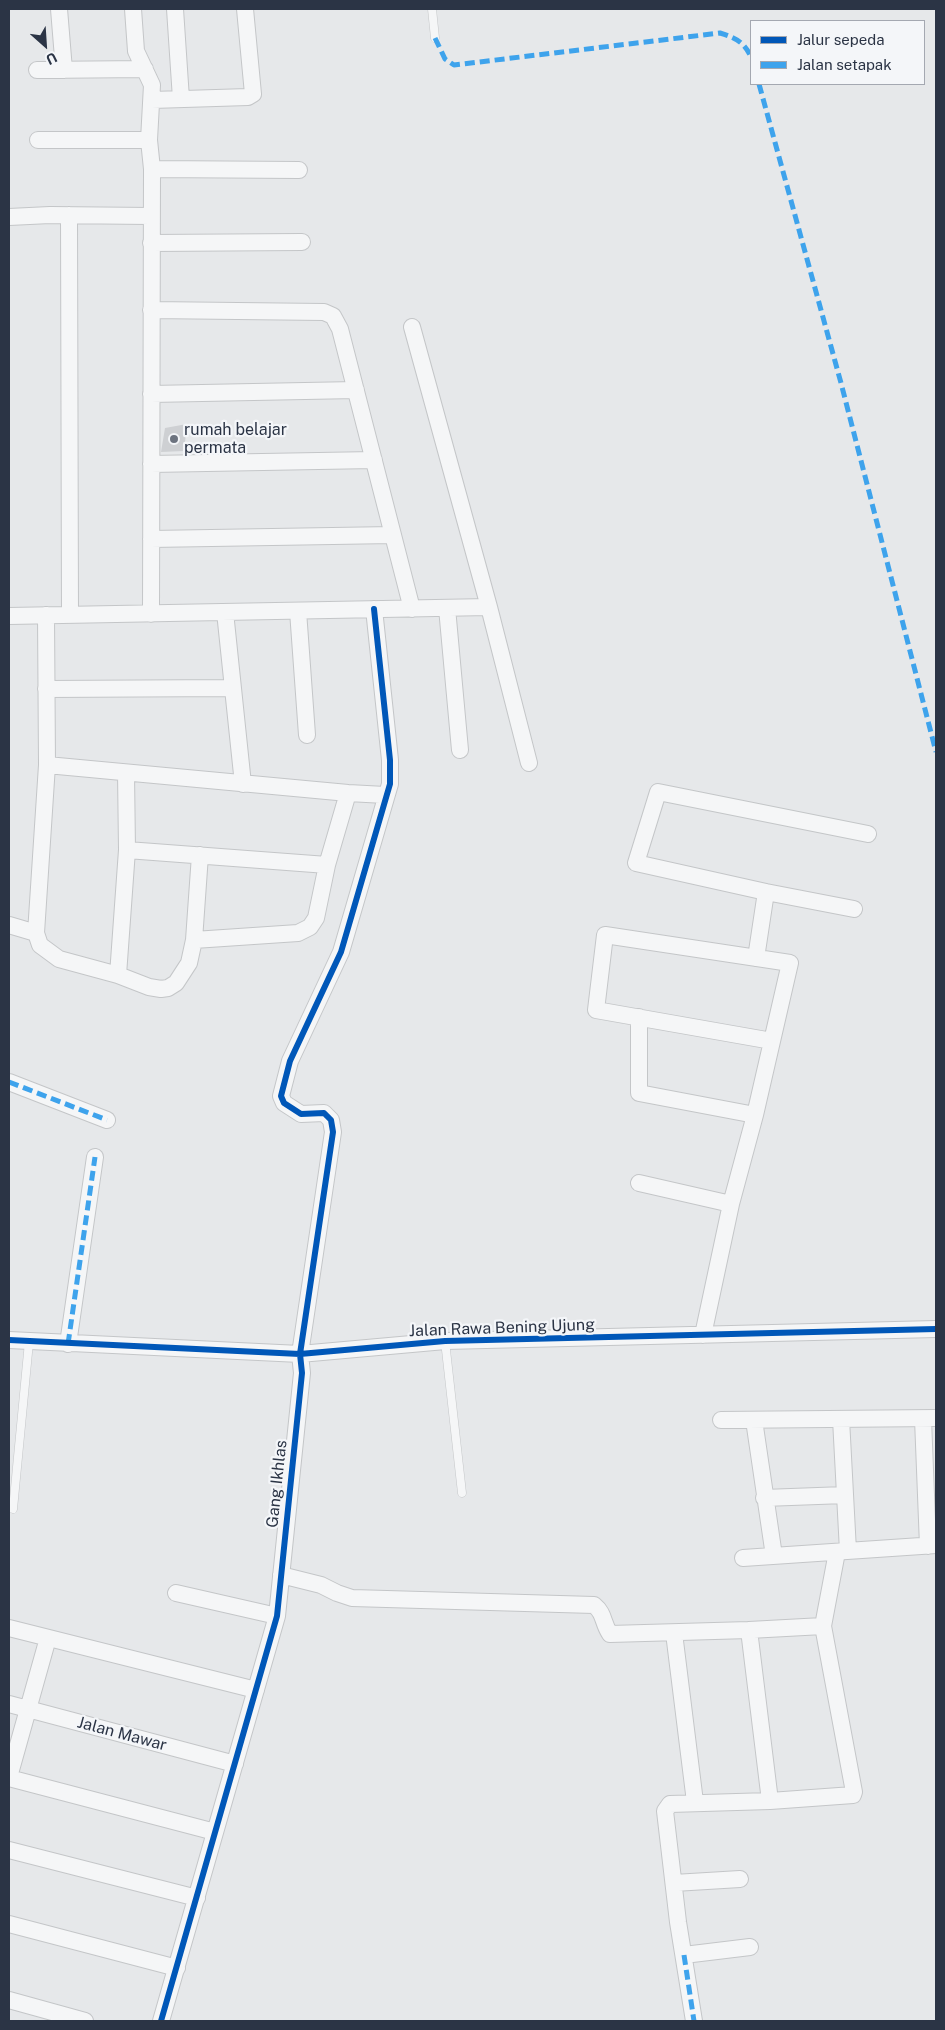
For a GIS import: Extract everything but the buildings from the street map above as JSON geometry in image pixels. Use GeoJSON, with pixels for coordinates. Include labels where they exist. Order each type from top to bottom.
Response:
{"type":"FeatureCollection","features":[{"type":"Feature","properties":{"kind":"street"},"geometry":{"type":"LineString","coordinates":[[59,9],[64,70]]}},
{"type":"Feature","properties":{"kind":"street"},"geometry":{"type":"LineString","coordinates":[[133,9],[136,51],[152,85],[150,140],[152,169],[151,614]]}},
{"type":"Feature","properties":{"kind":"street"},"geometry":{"type":"LineString","coordinates":[[175,9],[181,99]]}},
{"type":"Feature","properties":{"kind":"street"},"geometry":{"type":"LineString","coordinates":[[152,100],[248,97],[253,94],[245,9]]}},
{"type":"Feature","properties":{"kind":"street"},"geometry":{"type":"LineString","coordinates":[[37,70],[145,69]]}},
{"type":"Feature","properties":{"kind":"street"},"geometry":{"type":"LineString","coordinates":[[38,140],[150,140]]}},
{"type":"Feature","properties":{"kind":"street"},"geometry":{"type":"LineString","coordinates":[[152,169],[299,170]]}},
{"type":"Feature","properties":{"kind":"street"},"geometry":{"type":"LineString","coordinates":[[9,217],[69,215],[152,216]]}},
{"type":"Feature","properties":{"kind":"street"},"geometry":{"type":"LineString","coordinates":[[69,215],[70,615]]}},
{"type":"Feature","properties":{"kind":"street"},"geometry":{"type":"LineString","coordinates":[[151,243],[302,242]]}},
{"type":"Feature","properties":{"kind":"street"},"geometry":{"type":"LineString","coordinates":[[152,310],[324,312],[333,316],[340,329],[412,609]]}},
{"type":"Feature","properties":{"kind":"street"},"geometry":{"type":"LineString","coordinates":[[412,327],[530,763]]}},
{"type":"Feature","properties":{"kind":"street"},"geometry":{"type":"LineString","coordinates":[[151,394],[356,390]]}},
{"type":"Feature","properties":{"kind":"street"},"geometry":{"type":"LineString","coordinates":[[151,464],[374,460]]}},
{"type":"Feature","properties":{"kind":"street"},"geometry":{"type":"LineString","coordinates":[[152,539],[393,535]]}},
{"type":"Feature","properties":{"kind":"street"},"geometry":{"type":"LineString","coordinates":[[9,616],[489,607]]}},
{"type":"Feature","properties":{"kind":"street"},"geometry":{"type":"LineString","coordinates":[[447,608],[460,750]]}},
{"type":"Feature","properties":{"kind":"street"},"geometry":{"type":"LineString","coordinates":[[47,765],[348,794],[386,795],[390,784],[390,760],[374,609]]}},
{"type":"Feature","properties":{"kind":"street"},"geometry":{"type":"LineString","coordinates":[[298,611],[306,735]]}},
{"type":"Feature","properties":{"kind":"street"},"geometry":{"type":"LineString","coordinates":[[225,612],[243,784]]}},
{"type":"Feature","properties":{"kind":"street"},"geometry":{"type":"LineString","coordinates":[[46,615],[47,765],[36,933],[40,945],[59,959],[118,975],[149,987],[168,988],[182,975],[190,963],[194,940],[200,855]]}},
{"type":"Feature","properties":{"kind":"street"},"geometry":{"type":"LineString","coordinates":[[46,689],[233,688]]}},
{"type":"Feature","properties":{"kind":"street"},"geometry":{"type":"LineString","coordinates":[[118,975],[127,850],[126,773]]}},
{"type":"Feature","properties":{"kind":"street"},"geometry":{"type":"LineString","coordinates":[[854,909],[766,892],[636,863],[658,792],[868,834]]}},
{"type":"Feature","properties":{"kind":"street"},"geometry":{"type":"LineString","coordinates":[[194,940],[298,933],[310,927],[316,918],[327,865],[348,794]]}},
{"type":"Feature","properties":{"kind":"street","name":"Gang Ikhlas"},"geometry":{"type":"LineString","coordinates":[[162,2021],[277,1616],[302,1374],[300,1354],[333,1132],[330,1120],[324,1113],[301,1114],[284,1104],[281,1096],[290,1062],[341,952],[386,795]]}},
{"type":"Feature","properties":{"kind":"street"},"geometry":{"type":"LineString","coordinates":[[127,850],[327,865]]}},
{"type":"Feature","properties":{"kind":"street"},"geometry":{"type":"LineString","coordinates":[[756,958],[766,892]]}},
{"type":"Feature","properties":{"kind":"street"},"geometry":{"type":"LineString","coordinates":[[9,925],[36,933]]}},
{"type":"Feature","properties":{"kind":"street"},"geometry":{"type":"LineString","coordinates":[[704,1335],[731,1204],[755,1115],[790,963],[605,935],[596,1010],[772,1041]]}},
{"type":"Feature","properties":{"kind":"street"},"geometry":{"type":"LineString","coordinates":[[639,1018],[638,1093],[755,1115]]}},
{"type":"Feature","properties":{"kind":"street"},"geometry":{"type":"LineString","coordinates":[[9,1082],[107,1120]]}},
{"type":"Feature","properties":{"kind":"street"},"geometry":{"type":"LineString","coordinates":[[68,1344],[95,1157]]}},
{"type":"Feature","properties":{"kind":"street"},"geometry":{"type":"LineString","coordinates":[[639,1183],[731,1204]]}},
{"type":"Feature","properties":{"kind":"street","name":"Jalan Rawa Bening Ujung"},"geometry":{"type":"LineString","coordinates":[[9,1340],[300,1354],[445,1341],[936,1329]]}},
{"type":"Feature","properties":{"kind":"street"},"geometry":{"type":"LineString","coordinates":[[721,1420],[930,1418],[932,1545],[743,1558]]}},
{"type":"Feature","properties":{"kind":"street"},"geometry":{"type":"LineString","coordinates":[[694,2021],[665,1811],[670,1804],[850,1796],[854,1792],[823,1626],[843,1551],[845,1495],[841,1419]]}},
{"type":"Feature","properties":{"kind":"street"},"geometry":{"type":"LineString","coordinates":[[754,1420],[774,1556]]}},
{"type":"Feature","properties":{"kind":"street"},"geometry":{"type":"LineString","coordinates":[[764,1498],[845,1495]]}},
{"type":"Feature","properties":{"kind":"street"},"geometry":{"type":"LineString","coordinates":[[282,1575],[321,1585],[352,1598],[594,1606],[601,1611],[606,1628],[610,1634],[823,1626]]}},
{"type":"Feature","properties":{"kind":"street"},"geometry":{"type":"LineString","coordinates":[[176,1593],[277,1616]]}},
{"type":"Feature","properties":{"kind":"street"},"geometry":{"type":"LineString","coordinates":[[9,1628],[256,1690]]}},
{"type":"Feature","properties":{"kind":"street"},"geometry":{"type":"LineString","coordinates":[[749,1630],[770,1801]]}},
{"type":"Feature","properties":{"kind":"street"},"geometry":{"type":"LineString","coordinates":[[674,1633],[695,1802]]}},
{"type":"Feature","properties":{"kind":"street"},"geometry":{"type":"LineString","coordinates":[[48,1638],[9,1778],[215,1832]]}},
{"type":"Feature","properties":{"kind":"street","name":"Jalan Mawar"},"geometry":{"type":"LineString","coordinates":[[9,1704],[235,1764]]}},
{"type":"Feature","properties":{"kind":"street"},"geometry":{"type":"LineString","coordinates":[[9,1850],[197,1898]]}},
{"type":"Feature","properties":{"kind":"street"},"geometry":{"type":"LineString","coordinates":[[674,1883],[740,1879]]}},
{"type":"Feature","properties":{"kind":"street"},"geometry":{"type":"LineString","coordinates":[[9,1924],[177,1968]]}},
{"type":"Feature","properties":{"kind":"street"},"geometry":{"type":"LineString","coordinates":[[684,1955],[750,1947]]}},
{"type":"Feature","properties":{"kind":"street"},"geometry":{"type":"LineString","coordinates":[[9,2000],[85,2021]]}},
{"type":"Feature","properties":{"kind":"lane"},"geometry":{"type":"LineString","coordinates":[[432,9],[435,38]]}},
{"type":"Feature","properties":{"kind":"lane"},"geometry":{"type":"LineString","coordinates":[[445,1341],[462,1493]]}},
{"type":"Feature","properties":{"kind":"lane"},"geometry":{"type":"LineString","coordinates":[[13,1509],[29,1342]]}},
{"type":"Feature","properties":{"kind":"marked path"},"geometry":{"type":"LineString","coordinates":[[435,38],[445,59],[454,65],[720,33],[739,41],[750,56]]}},
{"type":"Feature","properties":{"kind":"marked path"},"geometry":{"type":"LineString","coordinates":[[759,85],[841,383],[936,752]]}},
{"type":"Feature","properties":{"kind":"marked path"},"geometry":{"type":"LineString","coordinates":[[9,1082],[107,1120]]}},
{"type":"Feature","properties":{"kind":"marked path"},"geometry":{"type":"LineString","coordinates":[[68,1344],[95,1157]]}},
{"type":"Feature","properties":{"kind":"marked path"},"geometry":{"type":"LineString","coordinates":[[684,1955],[694,2021]]}},
{"type":"Feature","properties":{"kind":"cycle path"},"geometry":{"type":"LineString","coordinates":[[161,2021],[277,1616],[302,1373],[300,1354],[333,1132],[331,1120],[324,1113],[301,1114],[284,1103],[281,1096],[290,1061],[341,952],[390,784],[390,760],[374,609]]}},
{"type":"Feature","properties":{"kind":"cycle path"},"geometry":{"type":"LineString","coordinates":[[9,1340],[300,1354],[445,1341],[936,1329]]}},
{"type":"Feature","properties":{"kind":"place","name":"rumah belajar permata"},"geometry":{"type":"Point","coordinates":[174,439]}}]}
